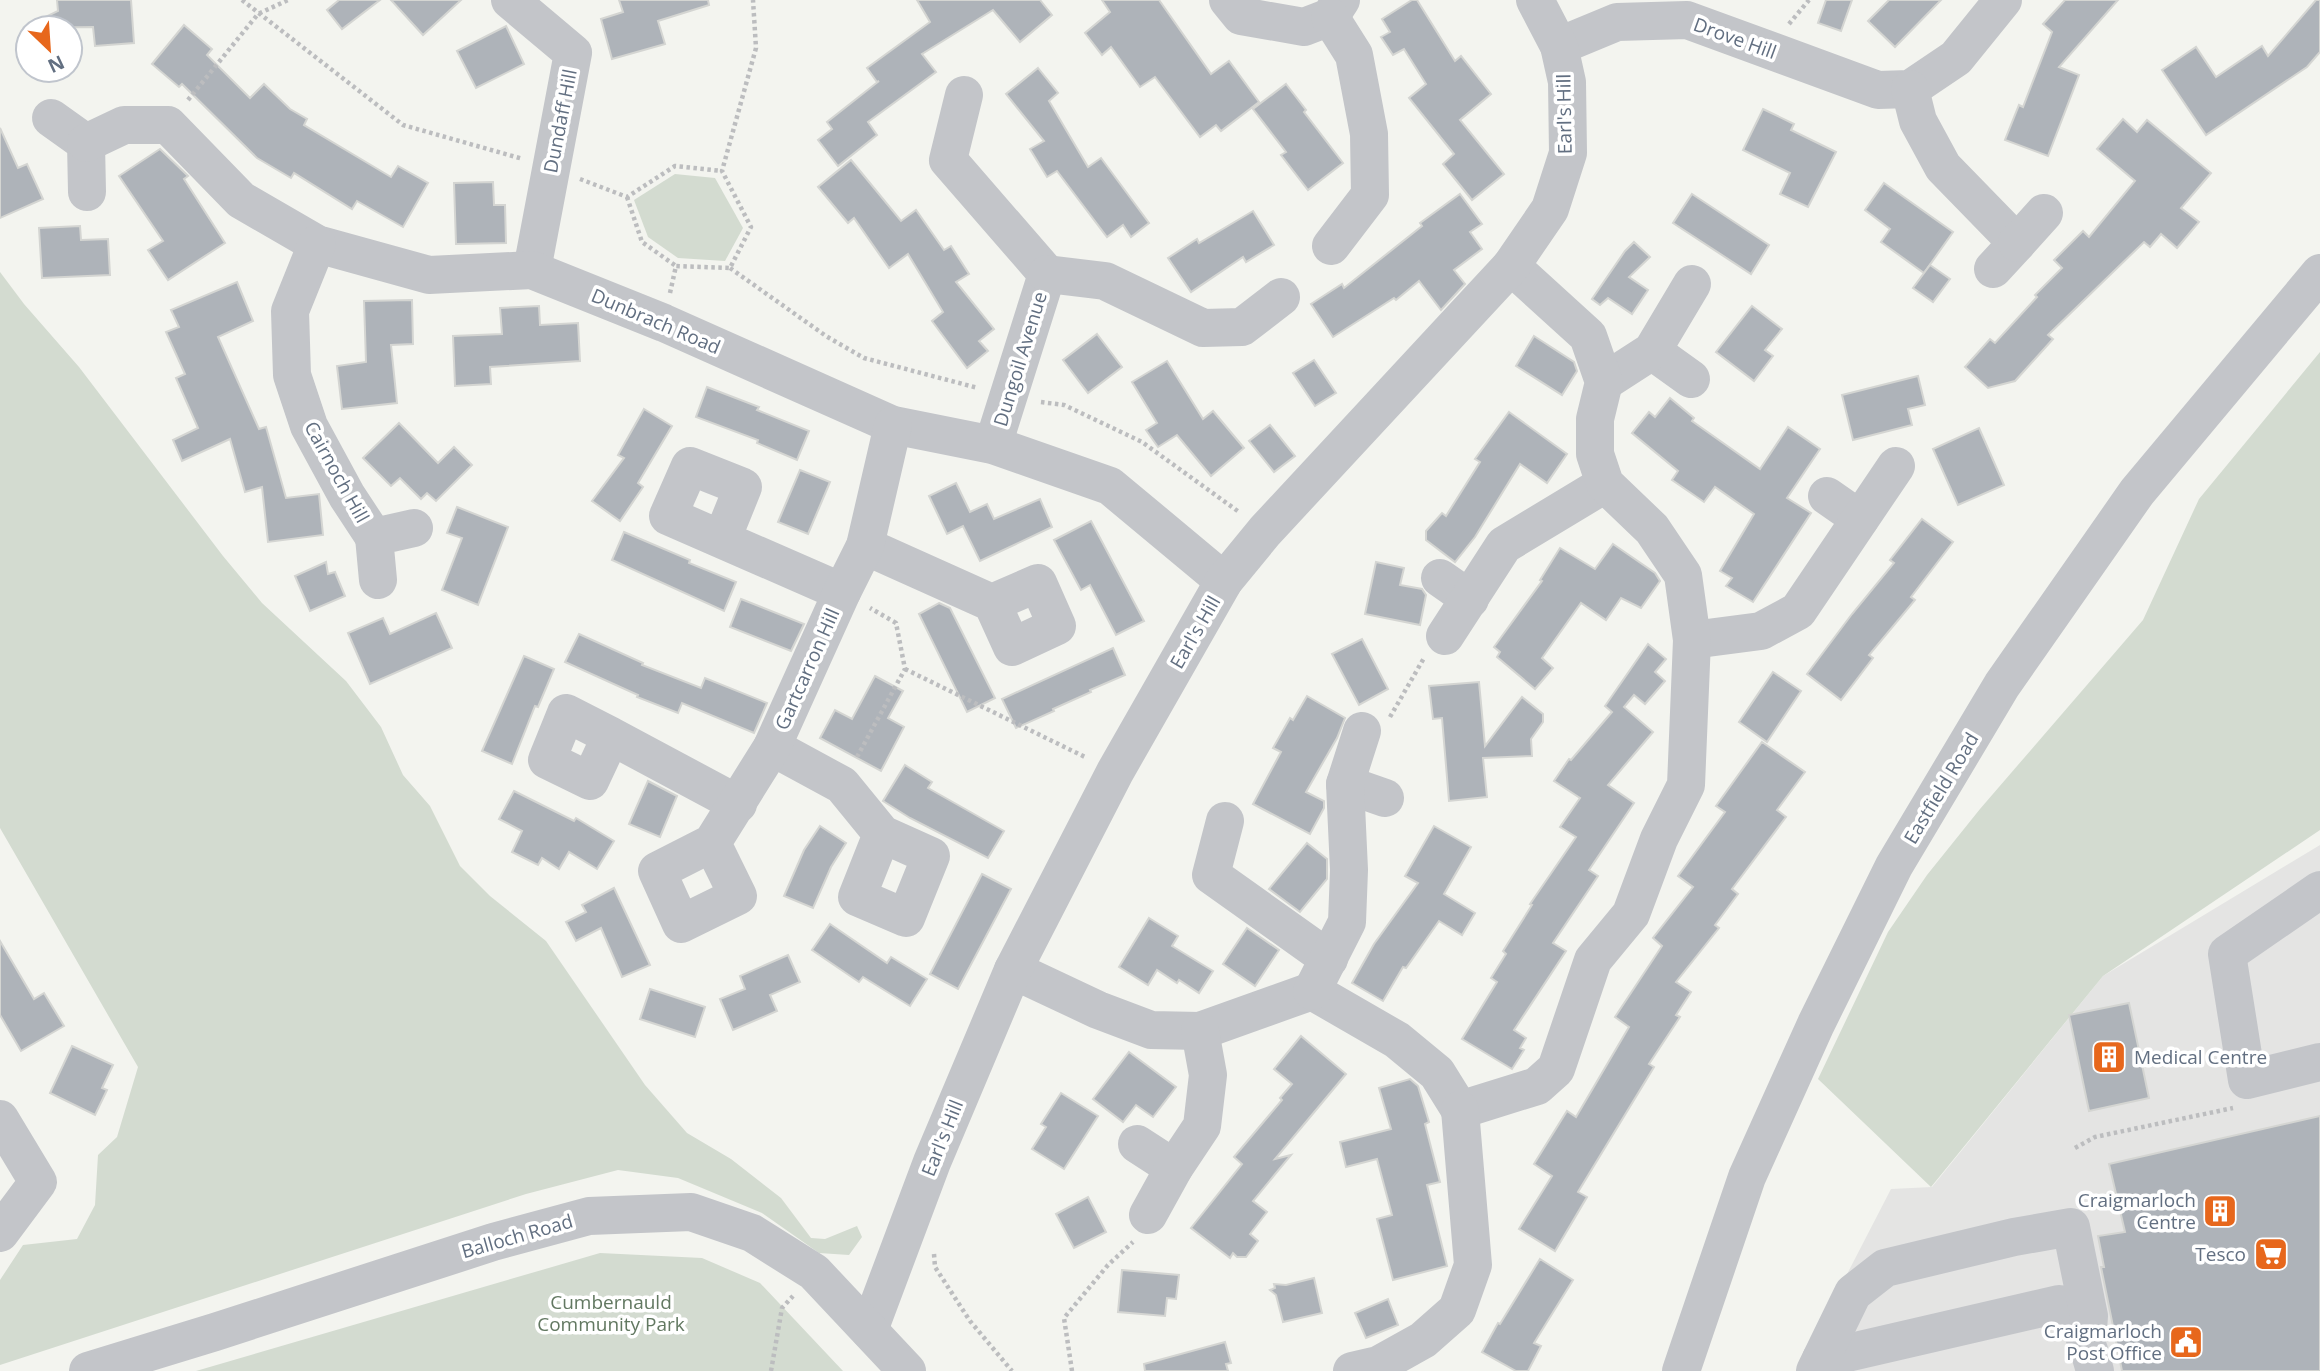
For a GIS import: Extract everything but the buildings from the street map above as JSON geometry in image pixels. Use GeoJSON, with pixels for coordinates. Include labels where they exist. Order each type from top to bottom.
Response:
{"type":"FeatureCollection","features":[{"type":"Feature","properties":{"kind":"street","name":"Dundaff Hill"},"geometry":{"type":"LineString","coordinates":[[510,0],[573,53],[532,270]]}},
{"type":"Feature","properties":{"kind":"street"},"geometry":{"type":"LineString","coordinates":[[1228,0],[1241,16],[1304,27],[1336,9],[1354,55],[1369,134],[1370,195],[1331,246]]}},
{"type":"Feature","properties":{"kind":"street","name":"Earl's Hill"},"geometry":{"type":"LineString","coordinates":[[869,1330],[932,1162],[1013,970],[1115,772],[1224,581],[1265,531],[1511,266],[1550,209],[1568,153],[1567,82],[1559,46],[1535,0]]}},
{"type":"Feature","properties":{"kind":"street"},"geometry":{"type":"LineString","coordinates":[[2003,0],[1956,58],[1910,89],[1919,121],[1943,167],[2005,256],[2044,213]]}},
{"type":"Feature","properties":{"kind":"street","name":"Drove Hill"},"geometry":{"type":"LineString","coordinates":[[1559,46],[1617,22],[1687,20],[1878,89],[1910,89]]}},
{"type":"Feature","properties":{"kind":"street","name":"Dungoil Avenue"},"geometry":{"type":"LineString","coordinates":[[964,95],[948,160],[1047,274],[1105,281],[1203,328],[1242,327],[1281,297]]}},
{"type":"Feature","properties":{"kind":"street"},"geometry":{"type":"LineString","coordinates":[[51,118],[86,144]]}},
{"type":"Feature","properties":{"kind":"street"},"geometry":{"type":"LineString","coordinates":[[86,144],[124,125],[167,125]]}},
{"type":"Feature","properties":{"kind":"street","name":"Dunbrach Road"},"geometry":{"type":"LineString","coordinates":[[167,125],[241,200],[317,244],[429,275],[532,270],[664,323],[893,425],[993,445],[1110,486],[1224,581]]}},
{"type":"Feature","properties":{"kind":"street"},"geometry":{"type":"LineString","coordinates":[[86,144],[87,192]]}},
{"type":"Feature","properties":{"kind":"street","name":"Cairnoch Hill"},"geometry":{"type":"LineString","coordinates":[[317,244],[290,311],[292,375],[309,426],[346,496],[374,537],[377,580]]}},
{"type":"Feature","properties":{"kind":"street"},"geometry":{"type":"LineString","coordinates":[[1460,1110],[1537,1086],[1556,1069],[1593,960],[1631,914],[1659,839],[1686,785],[1692,640],[1683,575],[1652,529],[1605,484],[1595,454],[1595,419],[1604,382],[1588,337],[1511,266]]}},
{"type":"Feature","properties":{"kind":"street","name":"Eastfield Road"},"geometry":{"type":"LineString","coordinates":[[1681,1371],[1747,1177],[1816,1024],[1894,866],[2002,685],[2137,492],[2320,273]]}},
{"type":"Feature","properties":{"kind":"street","name":"Dungoil Avenue"},"geometry":{"type":"LineString","coordinates":[[993,445],[1047,274]]}},
{"type":"Feature","properties":{"kind":"street"},"geometry":{"type":"LineString","coordinates":[[1604,382],[1651,351],[1692,284]]}},
{"type":"Feature","properties":{"kind":"street"},"geometry":{"type":"LineString","coordinates":[[1651,351],[1691,379]]}},
{"type":"Feature","properties":{"kind":"street","name":"Gartcarron Hill"},"geometry":{"type":"LineString","coordinates":[[712,843],[772,747],[865,546],[893,425]]}},
{"type":"Feature","properties":{"kind":"street"},"geometry":{"type":"LineString","coordinates":[[1692,640],[1761,631],[1798,611],[1896,466]]}},
{"type":"Feature","properties":{"kind":"street"},"geometry":{"type":"LineString","coordinates":[[1445,636],[1455,588],[1504,545],[1605,484]]}},
{"type":"Feature","properties":{"kind":"street"},"geometry":{"type":"LineString","coordinates":[[1827,496],[1860,519]]}},
{"type":"Feature","properties":{"kind":"street","name":"Cairnoch Hill"},"geometry":{"type":"LineString","coordinates":[[374,537],[414,528]]}},
{"type":"Feature","properties":{"kind":"street","name":"Gartcarron Hill"},"geometry":{"type":"LineString","coordinates":[[722,539],[842,592]]}},
{"type":"Feature","properties":{"kind":"street"},"geometry":{"type":"LineString","coordinates":[[865,546],[992,603]]}},
{"type":"Feature","properties":{"kind":"street"},"geometry":{"type":"LineString","coordinates":[[1013,970],[1098,1010],[1151,1030],[1200,1031],[1320,975],[1347,922],[1349,870],[1345,784],[1362,731]]}},
{"type":"Feature","properties":{"kind":"street"},"geometry":{"type":"LineString","coordinates":[[611,736],[738,804]]}},
{"type":"Feature","properties":{"kind":"street","name":"Gartcarron Hill"},"geometry":{"type":"LineString","coordinates":[[772,747],[842,785],[882,834]]}},
{"type":"Feature","properties":{"kind":"street"},"geometry":{"type":"LineString","coordinates":[[1345,784],[1385,798]]}},
{"type":"Feature","properties":{"kind":"street"},"geometry":{"type":"LineString","coordinates":[[1226,821],[1211,875],[1320,975],[1437,1073],[1460,1110],[1473,1265],[1457,1310],[1423,1340],[1378,1365],[1352,1371]]}},
{"type":"Feature","properties":{"kind":"street"},"geometry":{"type":"LineString","coordinates":[[2320,890],[2227,954],[2247,1080],[2320,1062]]}},
{"type":"Feature","properties":{"kind":"street"},"geometry":{"type":"LineString","coordinates":[[1148,1215],[1174,1168],[1202,1126],[1209,1075],[1200,1031]]}},
{"type":"Feature","properties":{"kind":"street"},"geometry":{"type":"LineString","coordinates":[[0,1119],[38,1182],[0,1233]]}},
{"type":"Feature","properties":{"kind":"street"},"geometry":{"type":"LineString","coordinates":[[1137,1144],[1174,1168]]}},
{"type":"Feature","properties":{"kind":"street","name":"Balloch Road"},"geometry":{"type":"LineString","coordinates":[[88,1371],[493,1241],[589,1216],[691,1212],[752,1233],[814,1272],[907,1371]]}},
{"type":"Feature","properties":{"kind":"street"},"geometry":{"type":"LineString","coordinates":[[1818,1365],[1853,1293],[1885,1268],[2014,1237],[2071,1227],[2089,1315],[2092,1364]]}},
{"type":"Feature","properties":{"kind":"street"},"geometry":{"type":"LineString","coordinates":[[1818,1365],[2059,1304],[2068,1310],[2092,1364]]}},
{"type":"Feature","properties":{"kind":"path"},"geometry":{"type":"LineString","coordinates":[[242,0],[403,125],[551,167],[626,197],[642,242],[676,266],[730,268],[751,227],[722,171],[756,48],[753,0]]}},
{"type":"Feature","properties":{"kind":"path"},"geometry":{"type":"LineString","coordinates":[[167,125],[258,14],[288,0]]}},
{"type":"Feature","properties":{"kind":"path"},"geometry":{"type":"LineString","coordinates":[[626,197],[675,166],[722,171]]}},
{"type":"Feature","properties":{"kind":"path"},"geometry":{"type":"LineString","coordinates":[[664,323],[676,266]]}},
{"type":"Feature","properties":{"kind":"path"},"geometry":{"type":"LineString","coordinates":[[842,592],[896,623],[905,669],[842,785]]}},
{"type":"Feature","properties":{"kind":"path"},"geometry":{"type":"LineString","coordinates":[[1362,731],[1382,731],[1435,639],[1445,636]]}},
{"type":"Feature","properties":{"kind":"path"},"geometry":{"type":"LineString","coordinates":[[905,669],[1115,772]]}},
{"type":"Feature","properties":{"kind":"path"},"geometry":{"type":"LineString","coordinates":[[2075,1149],[2095,1137],[2241,1107]]}},
{"type":"Feature","properties":{"kind":"path"},"geometry":{"type":"LineString","coordinates":[[1072,1371],[1064,1318],[1108,1265],[1151,1226],[1148,1215]]}},
{"type":"Feature","properties":{"kind":"path"},"geometry":{"type":"LineString","coordinates":[[934,1241],[935,1267],[970,1321],[1012,1371]]}},
{"type":"Feature","properties":{"kind":"path"},"geometry":{"type":"LineString","coordinates":[[771,1371],[782,1308],[814,1272]]}},
{"type":"Feature","properties":{"kind":"shaded area"},"geometry":{"type":"Polygon","coordinates":[[[2320,845],[2320,1371],[1797,1371],[1891,1189],[1932,1187],[2103,976],[2320,845]]]}},
{"type":"Feature","properties":{"kind":"green space"},"geometry":{"type":"Polygon","coordinates":[[[675,174],[715,178],[743,228],[725,261],[678,258],[648,237],[634,200],[675,174]]]}},
{"type":"Feature","properties":{"kind":"green space"},"geometry":{"type":"Polygon","coordinates":[[[0,272],[79,367],[262,603],[346,681],[381,727],[403,775],[430,806],[460,866],[490,896],[546,941],[645,1085],[687,1133],[731,1159],[781,1198],[811,1238],[825,1239],[857,1226],[862,1237],[849,1255],[819,1253],[762,1213],[678,1178],[618,1170],[526,1194],[0,1365],[0,1280],[23,1245],[77,1239],[95,1205],[98,1155],[117,1137],[138,1067],[0,828],[0,272]]]}},
{"type":"Feature","properties":{"kind":"green space"},"geometry":{"type":"Polygon","coordinates":[[[2320,352],[2320,830],[2103,976],[1931,1187],[1818,1079],[1888,932],[1927,875],[1980,809],[2143,620],[2199,499],[2320,352]]]}},
{"type":"Feature","properties":{"kind":"green space","name":"Cumbernauld Community Park"},"geometry":{"type":"Polygon","coordinates":[[[600,1253],[702,1258],[760,1283],[843,1371],[196,1371],[600,1253]]]}},
{"type":"Feature","properties":{"kind":"place","name":"Medical Centre"},"geometry":{"type":"Point","coordinates":[2109,1057]}},
{"type":"Feature","properties":{"kind":"place","name":"Craigmarloch Centre"},"geometry":{"type":"Point","coordinates":[2220,1211]}},
{"type":"Feature","properties":{"kind":"place","name":"Tesco"},"geometry":{"type":"Point","coordinates":[2271,1254]}},
{"type":"Feature","properties":{"kind":"place","name":"Craigmarloch Post Office"},"geometry":{"type":"Point","coordinates":[2186,1342]}}]}
